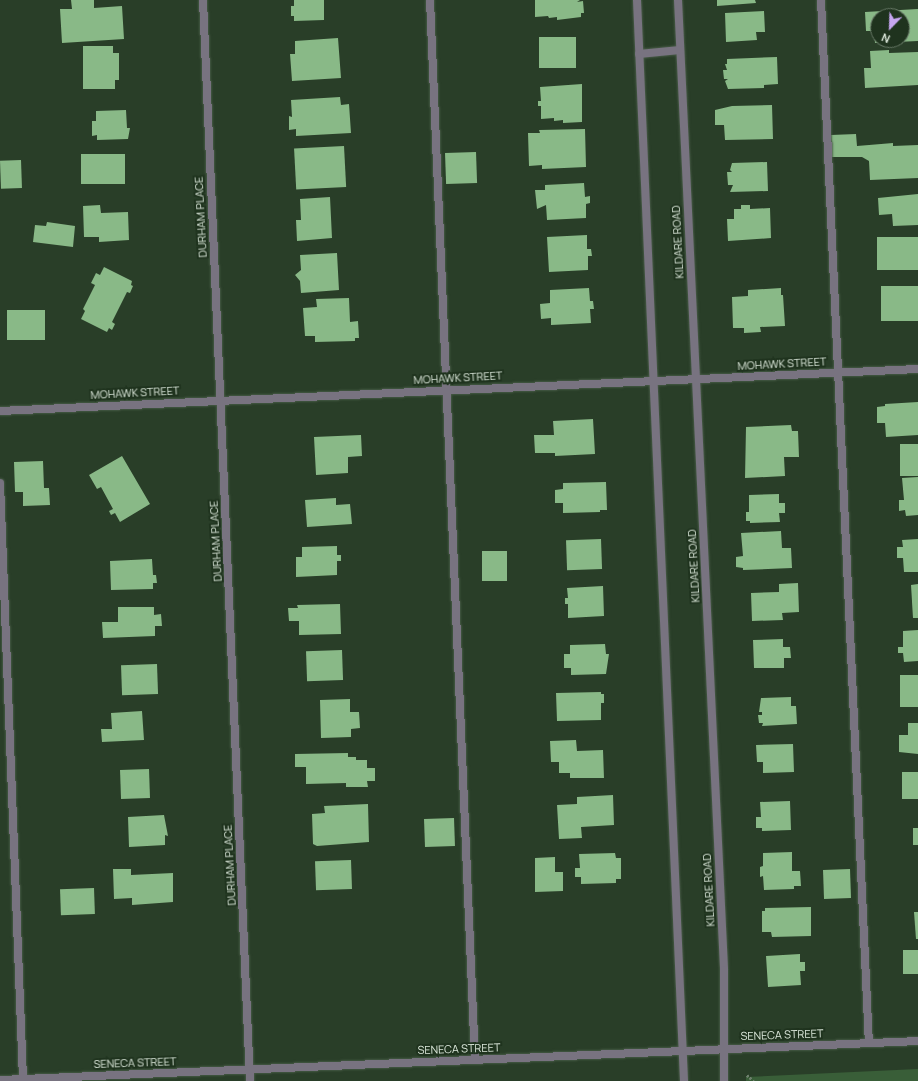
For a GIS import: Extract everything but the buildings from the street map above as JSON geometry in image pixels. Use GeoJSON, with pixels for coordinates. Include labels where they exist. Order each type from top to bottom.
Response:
{"type":"FeatureCollection","features":[{"type":"Feature","properties":{"kind":"street","name":"DURHAM PLACE"},"geometry":{"type":"LineString","coordinates":[[203,0],[250,1081]]}},
{"type":"Feature","properties":{"kind":"street"},"geometry":{"type":"LineString","coordinates":[[430,0],[475,1060]]}},
{"type":"Feature","properties":{"kind":"street"},"geometry":{"type":"LineString","coordinates":[[637,0],[684,1081]]}},
{"type":"Feature","properties":{"kind":"street","name":"KILDARE ROAD"},"geometry":{"type":"LineString","coordinates":[[678,0],[723,962],[724,1081]]}},
{"type":"Feature","properties":{"kind":"street"},"geometry":{"type":"LineString","coordinates":[[821,0],[869,1043]]}},
{"type":"Feature","properties":{"kind":"street"},"geometry":{"type":"LineString","coordinates":[[639,54],[680,50]]}},
{"type":"Feature","properties":{"kind":"street","name":"MOHAWK STREET"},"geometry":{"type":"LineString","coordinates":[[0,411],[918,368]]}},
{"type":"Feature","properties":{"kind":"street"},"geometry":{"type":"LineString","coordinates":[[0,484],[23,1079]]}},
{"type":"Feature","properties":{"kind":"street","name":"SENECA STREET"},"geometry":{"type":"LineString","coordinates":[[0,1080],[918,1041]]}},
{"type":"Feature","properties":{"kind":"path"},"geometry":{"type":"LineString","coordinates":[[747,1075],[754,1081]]}},
{"type":"Feature","properties":{"kind":"green space"},"geometry":{"type":"Polygon","coordinates":[[[918,1069],[918,1081],[746,1081],[746,1077],[918,1069]]]}}]}
